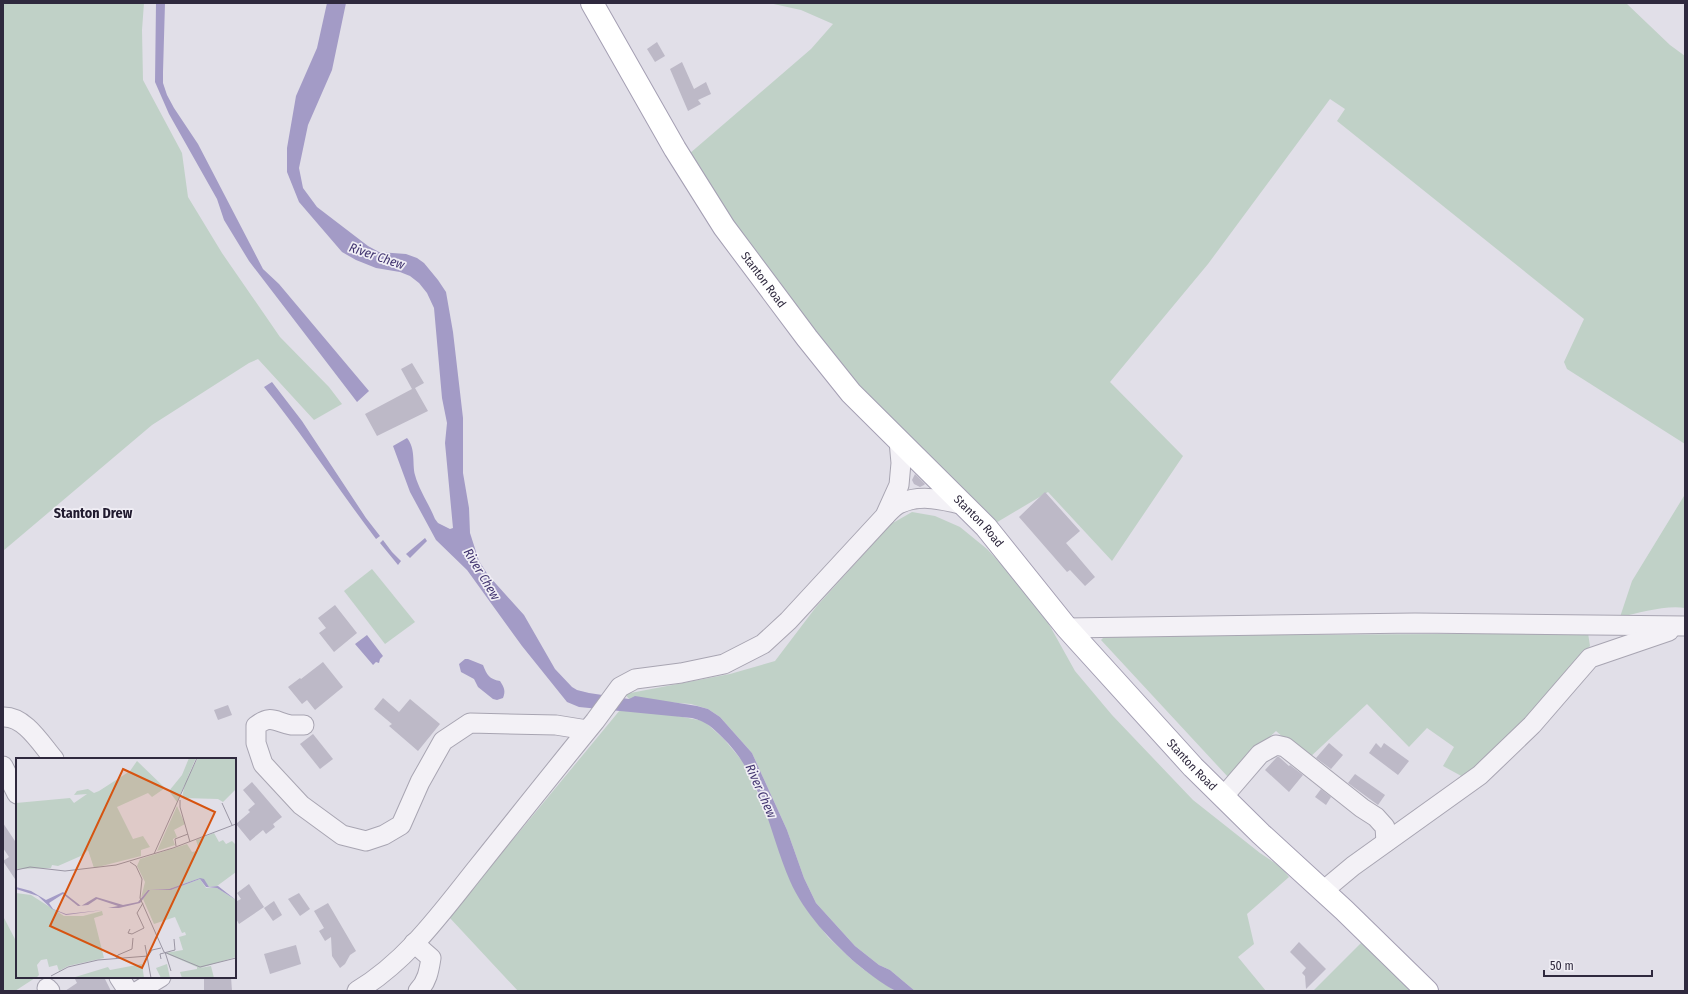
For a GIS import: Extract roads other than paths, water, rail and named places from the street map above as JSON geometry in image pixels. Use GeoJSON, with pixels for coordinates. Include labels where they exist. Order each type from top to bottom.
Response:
{"type":"FeatureCollection","features":[{"type":"Feature","properties":{"kind":"main road","name":"Stanton Road"},"geometry":{"type":"LineString","coordinates":[[592,3],[675,149],[724,227],[807,338],[851,393],[986,527],[1067,628],[1193,767],[1427,991]]}},
{"type":"Feature","properties":{"kind":"street"},"geometry":{"type":"LineString","coordinates":[[885,516],[899,485],[901,463],[899,441]]}},
{"type":"Feature","properties":{"kind":"street"},"geometry":{"type":"LineString","coordinates":[[357,991],[374,981],[398,961],[434,922],[591,726],[620,687],[635,679],[681,673],[724,664],[763,644],[788,621],[885,516],[900,503],[916,499],[939,499],[964,505]]}},
{"type":"Feature","properties":{"kind":"street"},"geometry":{"type":"LineString","coordinates":[[1067,628],[1416,623],[1683,626]]}},
{"type":"Feature","properties":{"kind":"street"},"geometry":{"type":"LineString","coordinates":[[1323,891],[1353,866],[1480,775],[1532,725],[1590,658],[1683,626]]}},
{"type":"Feature","properties":{"kind":"street"},"geometry":{"type":"LineString","coordinates":[[3,717],[14,719],[26,727],[53,758]]}},
{"type":"Feature","properties":{"kind":"street"},"geometry":{"type":"LineString","coordinates":[[304,725],[291,725],[273,718],[262,721],[256,726],[256,743],[263,764],[301,805],[342,835],[366,841],[384,835],[401,824],[420,782],[443,741],[470,723],[591,726]]}},
{"type":"Feature","properties":{"kind":"street"},"geometry":{"type":"LineString","coordinates":[[1223,797],[1260,754],[1276,745],[1286,747],[1356,803],[1376,817],[1385,827],[1386,842]]}},
{"type":"Feature","properties":{"kind":"street"},"geometry":{"type":"LineString","coordinates":[[3,766],[16,792]]}},
{"type":"Feature","properties":{"kind":"street"},"geometry":{"type":"LineString","coordinates":[[414,943],[431,958],[428,973],[423,986],[418,991]]}},
{"type":"Feature","properties":{"kind":"street"},"geometry":{"type":"LineString","coordinates":[[120,978],[128,991]]}},
{"type":"Feature","properties":{"kind":"street"},"geometry":{"type":"LineString","coordinates":[[138,991],[159,978]]}},
{"type":"Feature","properties":{"kind":"water"},"geometry":{"type":"Polygon","coordinates":[[[156,3],[165,3],[163,83],[167,95],[198,144],[263,269],[279,284],[369,391],[357,402],[249,261],[224,220],[217,199],[169,114],[155,82],[156,3]]]}},
{"type":"Feature","properties":{"kind":"water","name":"River Chew"},"geometry":{"type":"Polygon","coordinates":[[[327,3],[346,3],[332,70],[308,125],[299,168],[303,188],[317,207],[368,246],[379,252],[406,254],[417,258],[424,263],[446,292],[453,332],[463,418],[463,473],[469,508],[470,533],[479,561],[488,575],[524,615],[555,669],[572,687],[589,693],[629,699],[635,696],[697,706],[708,709],[720,717],[752,753],[787,830],[804,878],[816,903],[855,946],[879,965],[890,970],[915,991],[897,991],[877,979],[857,964],[838,946],[810,915],[790,881],[763,805],[747,769],[736,752],[715,730],[709,725],[692,718],[579,707],[567,702],[522,646],[467,570],[436,540],[410,492],[393,446],[407,438],[410,442],[413,451],[415,475],[435,519],[438,523],[450,529],[453,528],[445,443],[447,423],[442,398],[434,308],[427,293],[419,283],[410,276],[400,272],[376,268],[356,260],[342,252],[299,202],[287,172],[287,148],[296,96],[317,48],[327,3]]]}},
{"type":"Feature","properties":{"kind":"water"},"geometry":{"type":"Polygon","coordinates":[[[272,382],[302,421],[366,518],[380,536],[376,539],[293,424],[264,387],[272,382]]]}},
{"type":"Feature","properties":{"kind":"water"},"geometry":{"type":"Polygon","coordinates":[[[425,538],[427,541],[410,558],[406,554],[425,538]]]}},
{"type":"Feature","properties":{"kind":"water"},"geometry":{"type":"Polygon","coordinates":[[[383,540],[401,561],[398,565],[380,543],[383,540]]]}},
{"type":"Feature","properties":{"kind":"water"},"geometry":{"type":"Polygon","coordinates":[[[367,635],[383,656],[379,663],[376,662],[373,665],[355,644],[367,635]]]}},
{"type":"Feature","properties":{"kind":"water"},"geometry":{"type":"Polygon","coordinates":[[[465,659],[483,665],[489,676],[500,681],[504,689],[503,698],[497,700],[493,699],[478,687],[474,679],[461,672],[459,664],[465,659]]]}},
{"type":"Feature","properties":{"kind":"district","name":"Stanton Drew"},"geometry":{"type":"Point","coordinates":[93,513]}}]}
